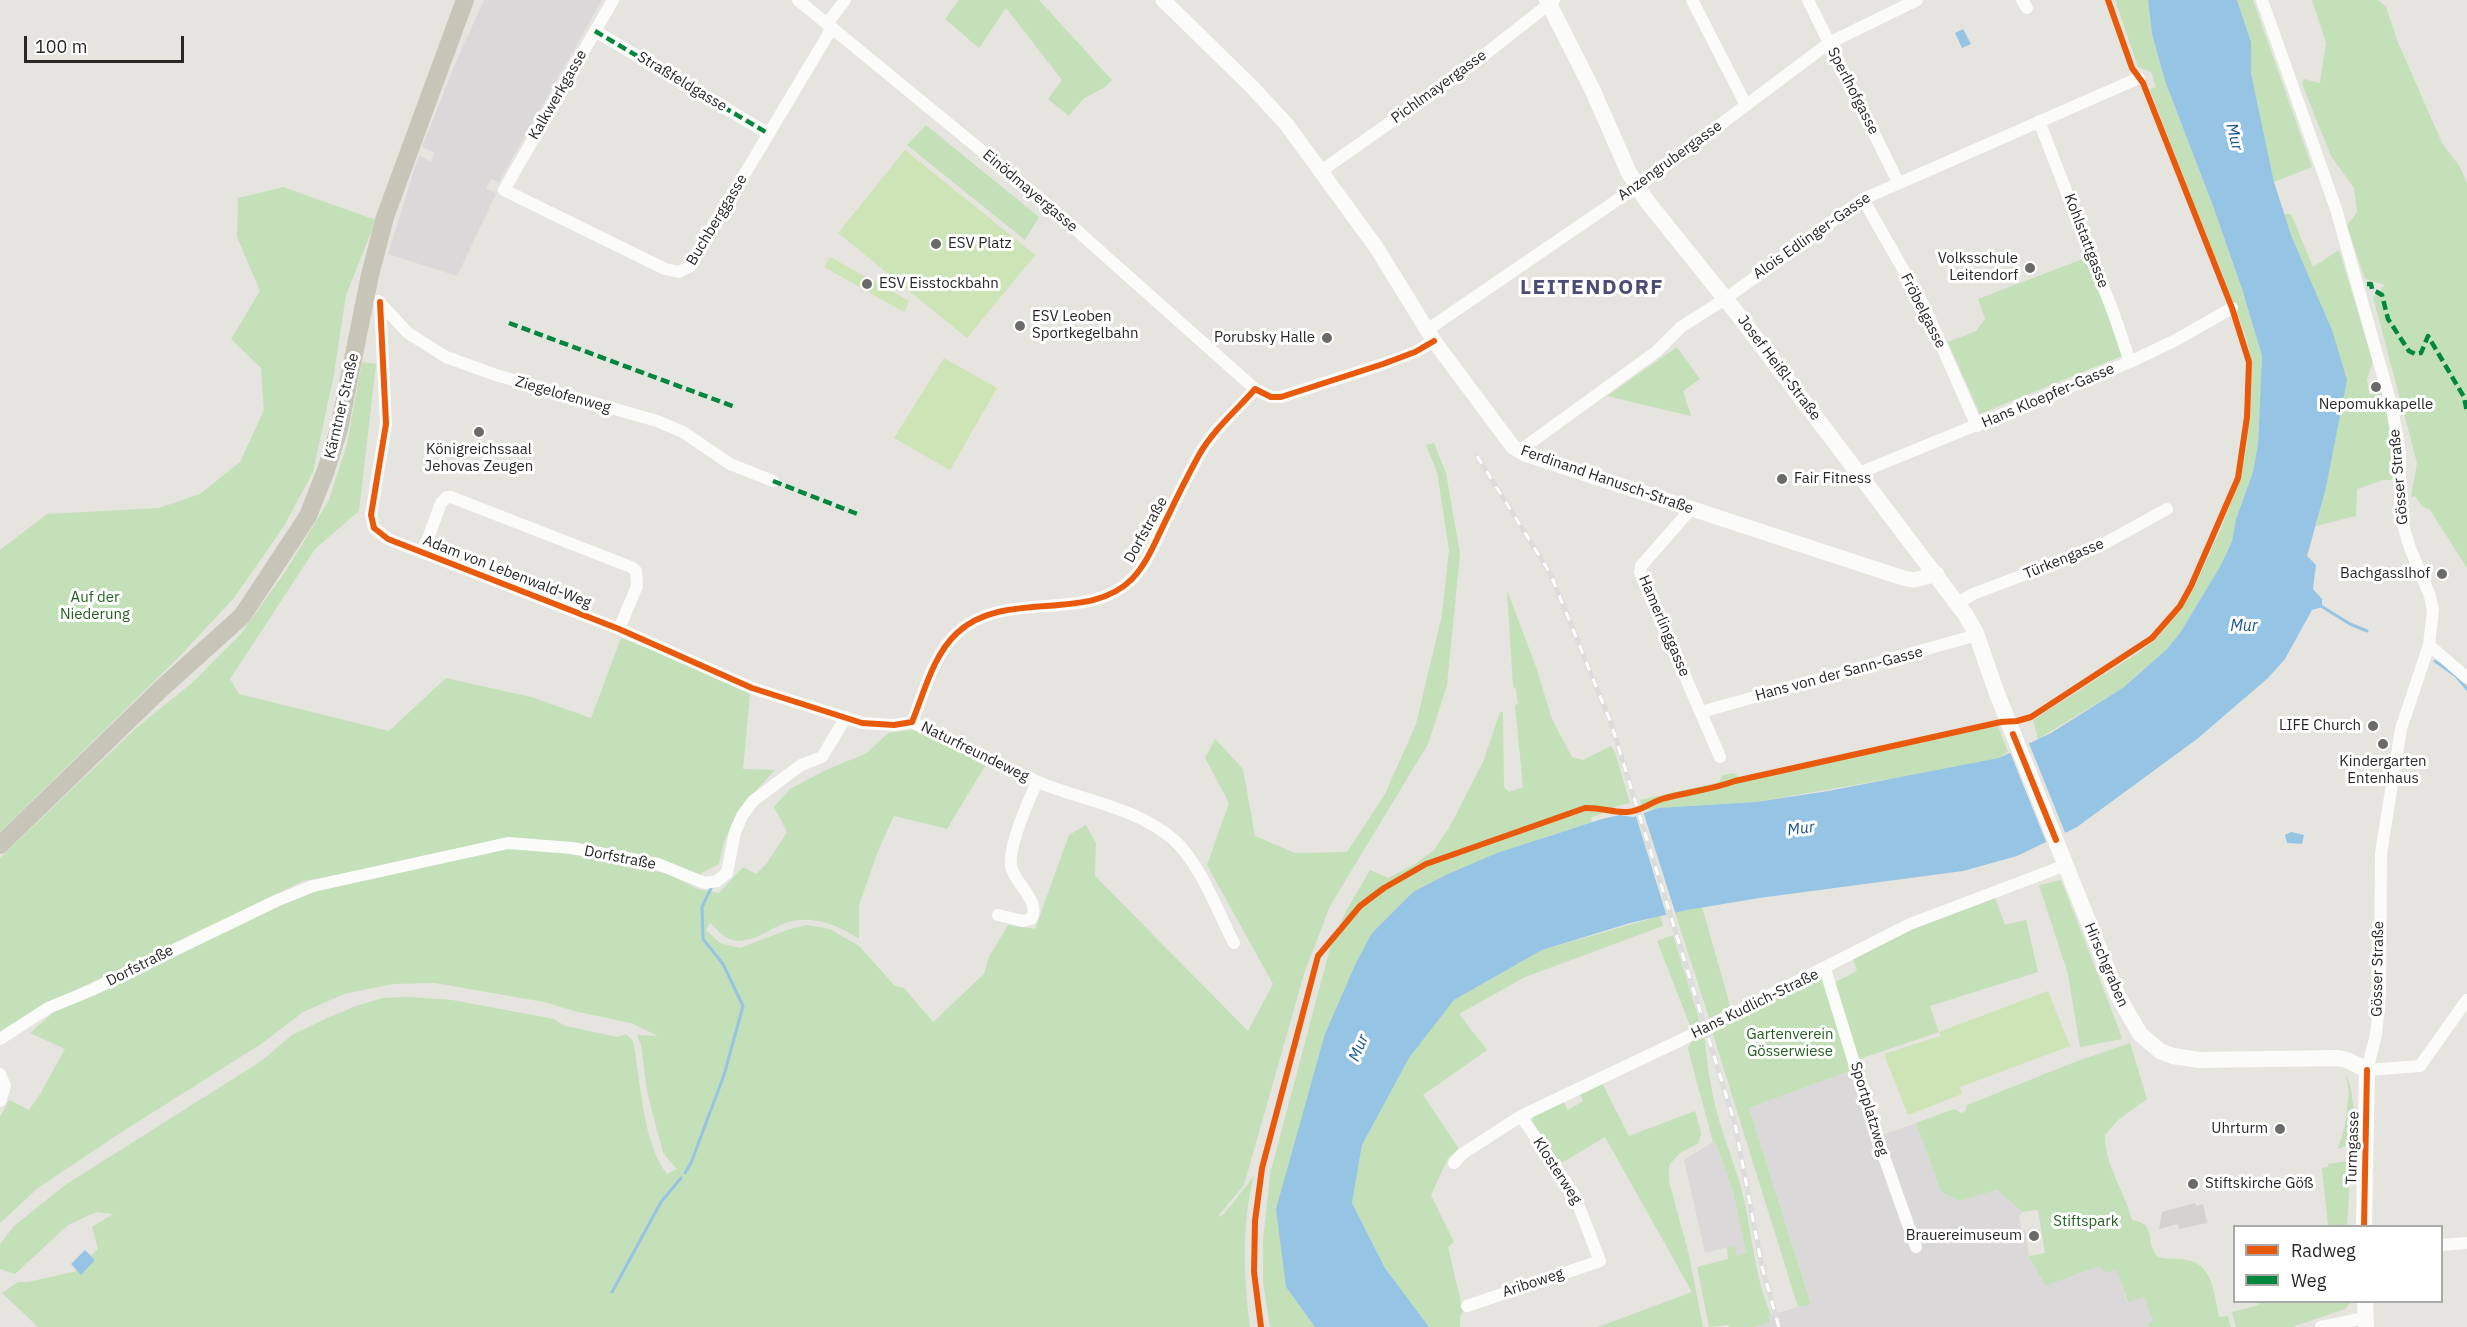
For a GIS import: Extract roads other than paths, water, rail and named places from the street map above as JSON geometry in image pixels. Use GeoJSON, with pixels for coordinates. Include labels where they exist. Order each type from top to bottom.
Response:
{"type":"FeatureCollection","features":[{"type":"Feature","properties":{"kind":"main road","name":"Kärntner Straße"},"geometry":{"type":"LineString","coordinates":[[0,845],[162,688],[242,616],[308,516],[339,429],[373,295],[385,217],[465,0]]}},
{"type":"Feature","properties":{"kind":"main road","name":"Josef Heißl-Straße"},"geometry":{"type":"LineString","coordinates":[[1549,1],[1637,186],[1958,603],[1977,635],[2013,734],[2056,840]]}},
{"type":"Feature","properties":{"kind":"main road","name":"Hirschgraben"},"geometry":{"type":"LineString","coordinates":[[2056,840],[2118,996],[2131,1022],[2151,1045],[2167,1054],[2191,1060],[2338,1058],[2367,1070]]}},
{"type":"Feature","properties":{"kind":"main road","name":"Turmgasse"},"geometry":{"type":"LineString","coordinates":[[2364,1225],[2367,1070]]}},
{"type":"Feature","properties":{"kind":"street","name":"Kalkwerkgasse"},"geometry":{"type":"LineString","coordinates":[[504,190],[613,0]]}},
{"type":"Feature","properties":{"kind":"street","name":"Einödmayergasse"},"geometry":{"type":"LineString","coordinates":[[798,0],[1055,211],[1255,389]]}},
{"type":"Feature","properties":{"kind":"street","name":"Buchberggasse"},"geometry":{"type":"LineString","coordinates":[[504,190],[665,268],[683,272],[690,267],[845,0]]}},
{"type":"Feature","properties":{"kind":"street","name":"Ferdinand Hanusch-Straße"},"geometry":{"type":"LineString","coordinates":[[1163,0],[1287,125],[1376,247],[1430,336],[1508,441],[1519,451],[1903,578],[1914,580],[1937,574]]}},
{"type":"Feature","properties":{"kind":"street"},"geometry":{"type":"LineString","coordinates":[[1692,0],[1746,105]]}},
{"type":"Feature","properties":{"kind":"street","name":"Sperlhofgasse"},"geometry":{"type":"LineString","coordinates":[[1808,0],[1898,182]]}},
{"type":"Feature","properties":{"kind":"street","name":"Anzengrubergasse"},"geometry":{"type":"LineString","coordinates":[[1430,336],[1829,43],[1917,0]]}},
{"type":"Feature","properties":{"kind":"street","name":"Gösser Straße"},"geometry":{"type":"LineString","coordinates":[[2262,0],[2334,202],[2392,408],[2400,453],[2400,515],[2433,610],[2424,662],[2401,729],[2381,854],[2380,995],[2376,1035],[2367,1070]]}},
{"type":"Feature","properties":{"kind":"street","name":"Pichlmayergasse"},"geometry":{"type":"LineString","coordinates":[[1321,171],[1465,70],[1549,1]]}},
{"type":"Feature","properties":{"kind":"street","name":"Straßfeldgasse"},"geometry":{"type":"LineString","coordinates":[[595,31],[769,134]]}},
{"type":"Feature","properties":{"kind":"street","name":"Alois Edlinger-Gasse"},"geometry":{"type":"LineString","coordinates":[[1519,451],[1657,351],[1681,327],[1725,299],[1863,199],[2139,78]]}},
{"type":"Feature","properties":{"kind":"street","name":"Kohlstattgasse"},"geometry":{"type":"LineString","coordinates":[[2039,121],[2115,316],[2130,362]]}},
{"type":"Feature","properties":{"kind":"street","name":"Fröbelgasse"},"geometry":{"type":"LineString","coordinates":[[1863,199],[1924,306],[1977,426]]}},
{"type":"Feature","properties":{"kind":"street","name":"Ziegelofenweg"},"geometry":{"type":"LineString","coordinates":[[373,295],[408,333],[446,357],[496,375],[657,421],[683,432],[730,464],[773,481]]}},
{"type":"Feature","properties":{"kind":"street","name":"Adam von Lebenwald-Weg"},"geometry":{"type":"LineString","coordinates":[[373,295],[386,424],[370,515],[374,528],[388,539],[619,629],[752,688],[846,717]]}},
{"type":"Feature","properties":{"kind":"street","name":"Hans Kloepfer-Gasse"},"geometry":{"type":"LineString","coordinates":[[1859,473],[2130,362],[2176,340],[2232,308]]}},
{"type":"Feature","properties":{"kind":"street"},"geometry":{"type":"LineString","coordinates":[[1255,389],[1271,397],[1281,397],[1414,352],[1430,336]]}},
{"type":"Feature","properties":{"kind":"street","name":"Dorfstraße"},"geometry":{"type":"LineString","coordinates":[[912,722],[939,656],[957,633],[983,616],[1034,605],[1082,602],[1100,598],[1130,580],[1153,548],[1200,453],[1255,389]]}},
{"type":"Feature","properties":{"kind":"street","name":"Adam von Lebenwald-Weg"},"geometry":{"type":"LineString","coordinates":[[423,552],[441,503],[447,497],[452,497],[636,571],[638,581],[619,629]]}},
{"type":"Feature","properties":{"kind":"street","name":"Hamerlinggasse"},"geometry":{"type":"LineString","coordinates":[[1692,509],[1641,566],[1640,572],[1720,757]]}},
{"type":"Feature","properties":{"kind":"street","name":"Türkengasse"},"geometry":{"type":"LineString","coordinates":[[1958,603],[1973,594],[2098,547],[2167,509]]}},
{"type":"Feature","properties":{"kind":"street","name":"Hans von der Sann-Gasse"},"geometry":{"type":"LineString","coordinates":[[1701,712],[1977,635]]}},
{"type":"Feature","properties":{"kind":"street"},"geometry":{"type":"LineString","coordinates":[[2428,647],[2467,678]]}},
{"type":"Feature","properties":{"kind":"street"},"geometry":{"type":"LineString","coordinates":[[846,717],[862,723],[894,725],[912,722]]}},
{"type":"Feature","properties":{"kind":"street","name":"Dorfstraße"},"geometry":{"type":"LineString","coordinates":[[0,1039],[48,1008],[295,893],[314,886],[508,843],[572,848],[658,864],[705,883],[717,881],[727,873],[735,832],[742,816],[753,801],[801,765],[822,757],[846,717]]}},
{"type":"Feature","properties":{"kind":"street","name":"Naturfreundeweg"},"geometry":{"type":"LineString","coordinates":[[912,722],[1037,782],[1138,816],[1174,841],[1191,861],[1234,943]]}},
{"type":"Feature","properties":{"kind":"street","name":"Naturfreundeweg"},"geometry":{"type":"LineString","coordinates":[[998,915],[1023,921],[1031,919],[1034,914],[1034,906],[1015,877],[1011,857],[1022,818],[1037,782]]}},
{"type":"Feature","properties":{"kind":"street","name":"Hans Kudlich-Straße"},"geometry":{"type":"LineString","coordinates":[[1454,1163],[1462,1154],[1521,1116],[1825,969],[1910,924],[2066,865]]}},
{"type":"Feature","properties":{"kind":"street","name":"Sportplatzweg"},"geometry":{"type":"LineString","coordinates":[[1825,969],[1877,1137],[1916,1247]]}},
{"type":"Feature","properties":{"kind":"street"},"geometry":{"type":"LineString","coordinates":[[2367,1070],[2420,1066],[2467,1000]]}},
{"type":"Feature","properties":{"kind":"street"},"geometry":{"type":"LineString","coordinates":[[0,1074],[5,1086],[0,1101]]}},
{"type":"Feature","properties":{"kind":"street","name":"Klosterweg"},"geometry":{"type":"LineString","coordinates":[[1521,1116],[1574,1194],[1600,1261]]}},
{"type":"Feature","properties":{"kind":"street"},"geometry":{"type":"LineString","coordinates":[[2443,1245],[2467,1243]]}},
{"type":"Feature","properties":{"kind":"street","name":"Ariboweg"},"geometry":{"type":"LineString","coordinates":[[1467,1306],[1600,1261]]}},
{"type":"Feature","properties":{"kind":"street"},"geometry":{"type":"LineString","coordinates":[[2321,1327],[2365,1316]]}},
{"type":"Feature","properties":{"kind":"water","name":"Mur"},"geometry":{"type":"Polygon","coordinates":[[[2148,0],[2237,0],[2251,42],[2251,73],[2274,182],[2291,235],[2332,330],[2347,380],[2325,492],[2307,556],[2316,565],[2313,589],[2322,599],[2322,607],[2312,610],[2285,659],[2268,678],[2197,739],[2077,827],[2017,856],[1963,871],[1759,898],[1687,910],[1630,923],[1542,950],[1454,1000],[1409,1058],[1362,1145],[1352,1203],[1385,1268],[1429,1327],[1315,1327],[1286,1287],[1276,1209],[1325,1034],[1356,963],[1372,933],[1413,892],[1497,853],[1602,819],[1620,815],[1633,817],[1658,808],[1756,802],[1828,791],[1999,758],[2051,733],[2124,687],[2167,649],[2180,633],[2221,565],[2232,541],[2236,519],[2253,472],[2258,444],[2262,356],[2213,206],[2165,81],[2152,34],[2148,0]]]}},
{"type":"Feature","properties":{"kind":"water"},"geometry":{"type":"Polygon","coordinates":[[[1963,29],[1971,44],[1962,48],[1955,33],[1963,29]]]}},
{"type":"Feature","properties":{"kind":"water"},"geometry":{"type":"Polygon","coordinates":[[[2291,832],[2304,835],[2302,844],[2287,843],[2285,835],[2291,832]]]}},
{"type":"Feature","properties":{"kind":"water"},"geometry":{"type":"Polygon","coordinates":[[[85,1250],[95,1260],[81,1275],[71,1264],[85,1250]]]}},
{"type":"Feature","properties":{"kind":"waterway"},"geometry":{"type":"LineString","coordinates":[[2321,606],[2350,624],[2367,631]]}},
{"type":"Feature","properties":{"kind":"waterway"},"geometry":{"type":"LineString","coordinates":[[2435,661],[2456,676],[2467,689]]}},
{"type":"Feature","properties":{"kind":"waterway"},"geometry":{"type":"LineString","coordinates":[[685,1173],[691,1163],[724,1075],[743,1006],[723,964],[703,939],[702,907],[712,886]]}},
{"type":"Feature","properties":{"kind":"waterway"},"geometry":{"type":"LineString","coordinates":[[612,1292],[661,1202],[681,1178]]}},
{"type":"Feature","properties":{"kind":"railway"},"geometry":{"type":"LineString","coordinates":[[1477,456],[1550,573],[1611,723],[1735,1124],[1762,1267],[1779,1327]]}},
{"type":"Feature","properties":{"kind":"place","name":"ESV Platz"},"geometry":{"type":"Point","coordinates":[936,244]}},
{"type":"Feature","properties":{"kind":"place","name":"Volksschule Leitendorf"},"geometry":{"type":"Point","coordinates":[2030,268]}},
{"type":"Feature","properties":{"kind":"place","name":"ESV Eisstockbahn"},"geometry":{"type":"Point","coordinates":[867,284]}},
{"type":"Feature","properties":{"kind":"place","name":"ESV Leoben Sportkegelbahn"},"geometry":{"type":"Point","coordinates":[1020,326]}},
{"type":"Feature","properties":{"kind":"place","name":"Porubsky Halle"},"geometry":{"type":"Point","coordinates":[1327,338]}},
{"type":"Feature","properties":{"kind":"place","name":"Nepomukkapelle"},"geometry":{"type":"Point","coordinates":[2376,387]}},
{"type":"Feature","properties":{"kind":"place","name":"Königreichssaal Jehovas Zeugen"},"geometry":{"type":"Point","coordinates":[479,432]}},
{"type":"Feature","properties":{"kind":"place","name":"Fair Fitness"},"geometry":{"type":"Point","coordinates":[1782,479]}},
{"type":"Feature","properties":{"kind":"place","name":"Bachgasslhof"},"geometry":{"type":"Point","coordinates":[2442,574]}},
{"type":"Feature","properties":{"kind":"place","name":"LIFE Church"},"geometry":{"type":"Point","coordinates":[2373,726]}},
{"type":"Feature","properties":{"kind":"place","name":"Kindergarten Entenhaus"},"geometry":{"type":"Point","coordinates":[2383,744]}},
{"type":"Feature","properties":{"kind":"place","name":"Uhrturm"},"geometry":{"type":"Point","coordinates":[2280,1129]}},
{"type":"Feature","properties":{"kind":"place","name":"Stiftskirche Göß"},"geometry":{"type":"Point","coordinates":[2193,1184]}},
{"type":"Feature","properties":{"kind":"place","name":"Brauereimuseum"},"geometry":{"type":"Point","coordinates":[2034,1236]}},
{"type":"Feature","properties":{"kind":"district","name":"LEITENDORF"},"geometry":{"type":"Point","coordinates":[1592,288]}},
{"type":"Feature","properties":{"kind":"park label","name":"Auf der Niederung"},"geometry":{"type":"Point","coordinates":[95,606]}},
{"type":"Feature","properties":{"kind":"park label","name":"Gartenverein Gösserwiese"},"geometry":{"type":"Point","coordinates":[1790,1044]}},
{"type":"Feature","properties":{"kind":"park label","name":"Stiftspark"},"geometry":{"type":"Point","coordinates":[2086,1222]}}]}
